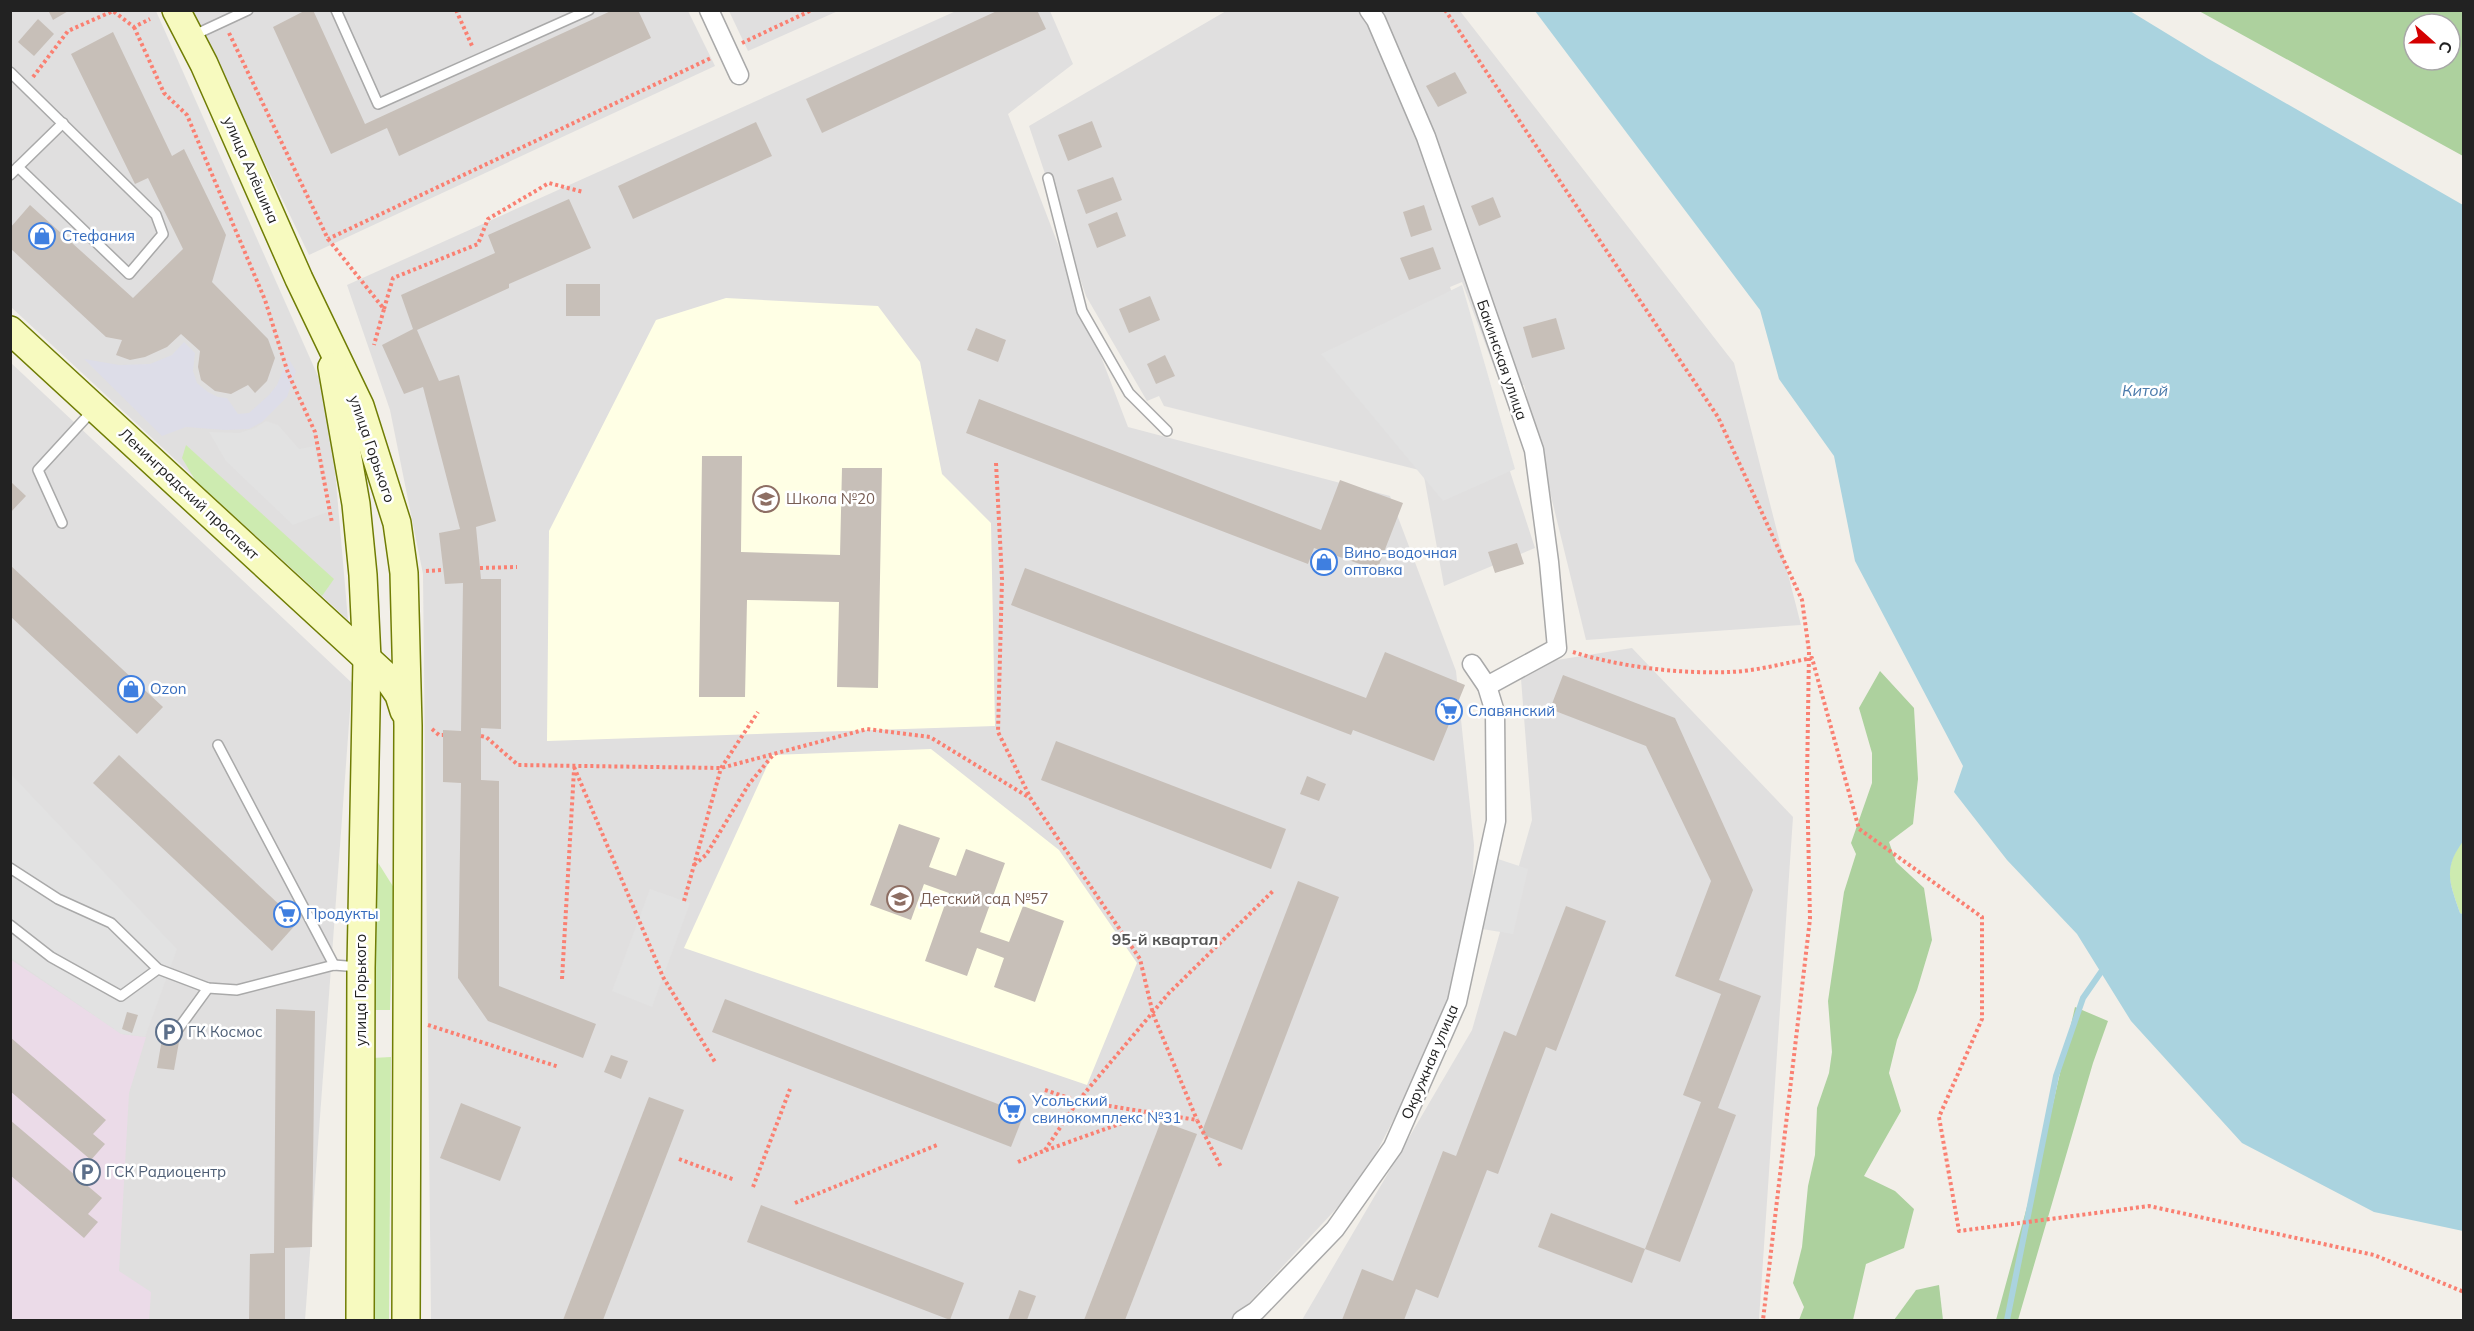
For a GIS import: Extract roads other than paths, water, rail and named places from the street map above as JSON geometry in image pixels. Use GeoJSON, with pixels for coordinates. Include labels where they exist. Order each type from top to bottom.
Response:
{"type":"FeatureCollection","features":[{"type":"Feature","properties":{"kind":"main road","name":"улица Алёшина"},"geometry":{"type":"LineString","coordinates":[[176,10],[325,330]]}},
{"type":"Feature","properties":{"kind":"main road","name":"Ленинградский проспект"},"geometry":{"type":"LineString","coordinates":[[10,330],[367,659]]}},
{"type":"Feature","properties":{"kind":"main road","name":"улица Горького"},"geometry":{"type":"LineString","coordinates":[[325,330],[356,504],[363,575],[367,659],[361,968],[360,1320]]}},
{"type":"Feature","properties":{"kind":"main road","name":"улица Горького"},"geometry":{"type":"LineString","coordinates":[[325,330],[360,406],[397,523],[404,573],[408,726],[406,1320]]}},
{"type":"Feature","properties":{"kind":"main road","name":"улица Горького"},"geometry":{"type":"LineString","coordinates":[[367,659],[386,676],[399,695],[408,726]]}},
{"type":"Feature","properties":{"kind":"main road"},"geometry":{"type":"LineString","coordinates":[[361,1059],[369,1043],[380,1037],[397,1039],[406,1050]]}},
{"type":"Feature","properties":{"kind":"street"},"geometry":{"type":"LineString","coordinates":[[709,10],[739,75]]}},
{"type":"Feature","properties":{"kind":"street","name":"Бакинская улица"},"geometry":{"type":"LineString","coordinates":[[1369,10],[1376,20],[1426,137],[1534,450],[1549,562],[1557,648],[1487,686]]}},
{"type":"Feature","properties":{"kind":"street"},"geometry":{"type":"LineString","coordinates":[[1472,664],[1487,686]]}},
{"type":"Feature","properties":{"kind":"street","name":"Окружная улица"},"geometry":{"type":"LineString","coordinates":[[1242,1320],[1256,1311],[1335,1229],[1393,1147],[1457,1002],[1496,821],[1495,711],[1487,686]]}},
{"type":"Feature","properties":{"kind":"lane"},"geometry":{"type":"LineString","coordinates":[[190,37],[248,10]]}},
{"type":"Feature","properties":{"kind":"lane"},"geometry":{"type":"LineString","coordinates":[[336,10],[378,104],[590,10]]}},
{"type":"Feature","properties":{"kind":"lane"},"geometry":{"type":"LineString","coordinates":[[10,72],[156,215],[163,234],[129,274],[18,167]]}},
{"type":"Feature","properties":{"kind":"lane"},"geometry":{"type":"LineString","coordinates":[[10,175],[63,123]]}},
{"type":"Feature","properties":{"kind":"lane"},"geometry":{"type":"LineString","coordinates":[[1048,178],[1082,311],[1129,393],[1167,430]]}},
{"type":"Feature","properties":{"kind":"lane"},"geometry":{"type":"LineString","coordinates":[[62,523],[38,470],[95,408]]}},
{"type":"Feature","properties":{"kind":"lane"},"geometry":{"type":"LineString","coordinates":[[218,745],[334,965]]}},
{"type":"Feature","properties":{"kind":"lane"},"geometry":{"type":"LineString","coordinates":[[10,868],[58,899],[111,923],[158,969],[208,988],[237,990],[334,965],[361,968]]}},
{"type":"Feature","properties":{"kind":"lane"},"geometry":{"type":"LineString","coordinates":[[10,925],[51,957],[121,996],[158,969]]}},
{"type":"Feature","properties":{"kind":"lane"},"geometry":{"type":"LineString","coordinates":[[176,1032],[208,988]]}},
{"type":"Feature","properties":{"kind":"water","name":"Китой"},"geometry":{"type":"Polygon","coordinates":[[[1535,11],[2130,11],[2207,58],[2463,205],[2464,840],[2453,859],[2450,876],[2460,913],[2464,915],[2463,1231],[2374,1212],[2242,1143],[2131,1021],[2077,934],[2007,860],[1954,792],[1963,766],[1855,561],[1834,456],[1779,379],[1760,310],[1535,11]]]}},
{"type":"Feature","properties":{"kind":"waterway"},"geometry":{"type":"LineString","coordinates":[[2007,1320],[2056,1076],[2083,998],[2101,972]]}},
{"type":"Feature","properties":{"kind":"place","name":"Стефания"},"geometry":{"type":"Point","coordinates":[42,236]}},
{"type":"Feature","properties":{"kind":"place","name":"Школа №20"},"geometry":{"type":"Point","coordinates":[766,499]}},
{"type":"Feature","properties":{"kind":"place","name":"Вино-водочная оптовка"},"geometry":{"type":"Point","coordinates":[1324,562]}},
{"type":"Feature","properties":{"kind":"place","name":"Ozon"},"geometry":{"type":"Point","coordinates":[131,689]}},
{"type":"Feature","properties":{"kind":"place","name":"Славянский"},"geometry":{"type":"Point","coordinates":[1449,711]}},
{"type":"Feature","properties":{"kind":"place","name":"Детский сад №57"},"geometry":{"type":"Point","coordinates":[900,899]}},
{"type":"Feature","properties":{"kind":"place","name":"Продукты"},"geometry":{"type":"Point","coordinates":[287,914]}},
{"type":"Feature","properties":{"kind":"place","name":"ГК Космос"},"geometry":{"type":"Point","coordinates":[169,1032]}},
{"type":"Feature","properties":{"kind":"place","name":"Усольский свинокомплекс №31"},"geometry":{"type":"Point","coordinates":[1012,1110]}},
{"type":"Feature","properties":{"kind":"place","name":"ГСК Радиоцентр"},"geometry":{"type":"Point","coordinates":[87,1172]}},
{"type":"Feature","properties":{"kind":"district","name":"95-й квартал"},"geometry":{"type":"Point","coordinates":[1165,939]}}]}
